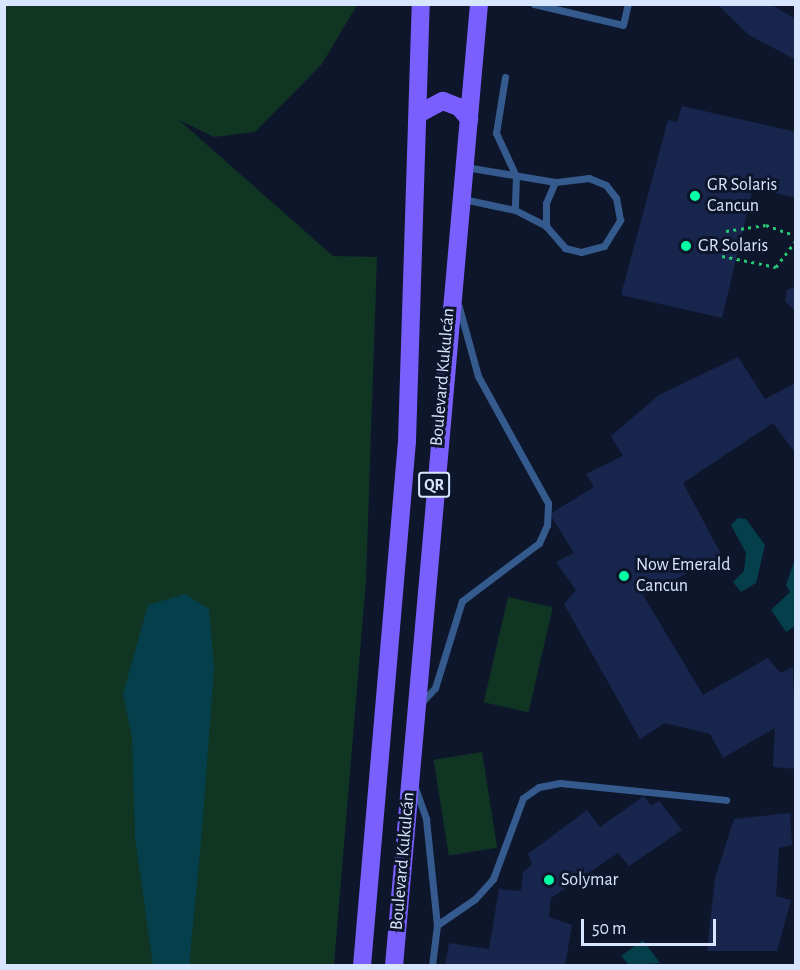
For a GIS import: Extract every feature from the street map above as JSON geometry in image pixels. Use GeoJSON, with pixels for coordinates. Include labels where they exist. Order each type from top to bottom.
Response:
{"type":"FeatureCollection","features":[{"type":"Feature","properties":{"kind":"main road","name":"Boulevard Kukulcán"},"geometry":{"type":"LineString","coordinates":[[362,966],[407,441],[420,113],[421,4]]}},
{"type":"Feature","properties":{"kind":"main road","name":"Boulevard Kukulcán"},"geometry":{"type":"LineString","coordinates":[[394,966],[451,282],[463,199],[479,4]]}},
{"type":"Feature","properties":{"kind":"main road"},"geometry":{"type":"LineString","coordinates":[[420,113],[443,101],[469,119]]}},
{"type":"Feature","properties":{"kind":"lane"},"geometry":{"type":"LineString","coordinates":[[534,4],[623,25],[628,4]]}},
{"type":"Feature","properties":{"kind":"lane"},"geometry":{"type":"LineString","coordinates":[[505,77],[496,133],[516,176],[515,210]]}},
{"type":"Feature","properties":{"kind":"lane"},"geometry":{"type":"LineString","coordinates":[[463,199],[515,210],[546,226],[565,248],[581,252],[604,246],[620,220],[616,198],[606,185],[589,178],[555,182],[464,167]]}},
{"type":"Feature","properties":{"kind":"lane"},"geometry":{"type":"LineString","coordinates":[[546,226],[546,203],[555,182]]}},
{"type":"Feature","properties":{"kind":"lane"},"geometry":{"type":"LineString","coordinates":[[416,708],[435,688],[462,601],[538,543],[547,525],[548,503],[478,376],[451,282]]}},
{"type":"Feature","properties":{"kind":"lane"},"geometry":{"type":"LineString","coordinates":[[410,772],[426,819],[437,925],[432,966]]}},
{"type":"Feature","properties":{"kind":"lane"},"geometry":{"type":"LineString","coordinates":[[437,925],[476,899],[493,879],[523,798],[539,787],[560,783],[726,800]]}},
{"type":"Feature","properties":{"kind":"path"},"geometry":{"type":"LineString","coordinates":[[722,256],[776,267],[795,238],[766,225],[726,231]]}},
{"type":"Feature","properties":{"kind":"green space"},"geometry":{"type":"Polygon","coordinates":[[[5,5],[357,5],[322,64],[255,132],[214,137],[179,120],[333,256],[377,257],[366,580],[334,965],[5,966],[5,5]]]}},
{"type":"Feature","properties":{"kind":"green space"},"geometry":{"type":"Polygon","coordinates":[[[508,597],[553,607],[529,713],[484,702],[508,597]]]}},
{"type":"Feature","properties":{"kind":"green space"},"geometry":{"type":"Polygon","coordinates":[[[482,752],[497,848],[449,855],[434,760],[482,752]]]}},
{"type":"Feature","properties":{"kind":"water"},"geometry":{"type":"Polygon","coordinates":[[[738,518],[746,519],[765,545],[756,583],[741,592],[733,582],[744,571],[746,553],[731,525],[738,518]]]}},
{"type":"Feature","properties":{"kind":"water"},"geometry":{"type":"Polygon","coordinates":[[[795,559],[795,626],[786,632],[771,610],[790,592],[786,585],[795,559]]]}},
{"type":"Feature","properties":{"kind":"water"},"geometry":{"type":"Polygon","coordinates":[[[185,594],[209,609],[214,668],[202,831],[189,965],[153,965],[135,837],[132,737],[123,694],[148,605],[185,594]]]}},
{"type":"Feature","properties":{"kind":"water"},"geometry":{"type":"Polygon","coordinates":[[[643,940],[660,963],[629,965],[621,956],[643,940]]]}},
{"type":"Feature","properties":{"kind":"building"},"geometry":{"type":"Polygon","coordinates":[[[717,4],[770,4],[796,19],[796,60],[749,35],[717,4]]]}},
{"type":"Feature","properties":{"kind":"building","name":"GR Solaris"},"geometry":{"type":"Polygon","coordinates":[[[682,106],[796,132],[796,198],[753,188],[722,318],[621,295],[668,120],[677,122],[682,106]]]}},
{"type":"Feature","properties":{"kind":"building"},"geometry":{"type":"Polygon","coordinates":[[[796,286],[796,312],[785,301],[787,290],[796,286]]]}},
{"type":"Feature","properties":{"kind":"building","name":"Now Emerald Cancun"},"geometry":{"type":"Polygon","coordinates":[[[738,357],[765,399],[796,383],[796,454],[773,423],[683,483],[722,556],[643,595],[703,695],[768,658],[780,673],[793,667],[796,769],[773,767],[775,728],[723,758],[710,734],[665,723],[640,739],[564,604],[576,590],[556,562],[574,553],[550,514],[594,487],[586,474],[623,456],[611,436],[659,395],[738,357]]]}},
{"type":"Feature","properties":{"kind":"building","name":"Solymar"},"geometry":{"type":"Polygon","coordinates":[[[644,796],[651,806],[659,801],[682,830],[629,866],[618,853],[551,898],[549,917],[572,925],[565,966],[445,966],[449,943],[489,949],[499,889],[521,891],[523,872],[532,864],[528,854],[587,810],[600,827],[644,796]]]}},
{"type":"Feature","properties":{"kind":"building"},"geometry":{"type":"Polygon","coordinates":[[[790,813],[792,845],[779,848],[776,896],[791,900],[777,951],[707,951],[715,878],[734,819],[790,813]]]}},
{"type":"Feature","properties":{"kind":"place","name":"GR Solaris Cancun"},"geometry":{"type":"Point","coordinates":[695,196]}},
{"type":"Feature","properties":{"kind":"place","name":"GR Solaris"},"geometry":{"type":"Point","coordinates":[686,246]}},
{"type":"Feature","properties":{"kind":"place","name":"Now Emerald Cancun"},"geometry":{"type":"Point","coordinates":[624,576]}},
{"type":"Feature","properties":{"kind":"place","name":"Solymar"},"geometry":{"type":"Point","coordinates":[549,880]}}]}
